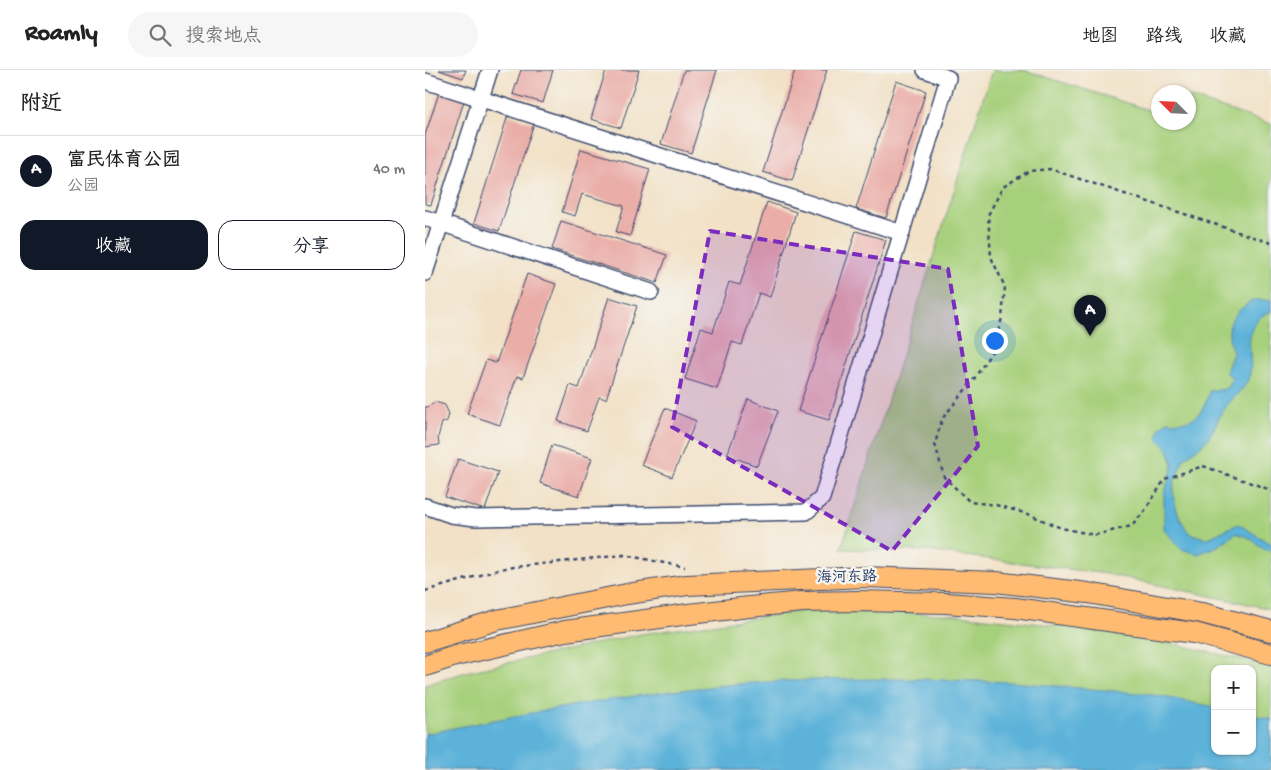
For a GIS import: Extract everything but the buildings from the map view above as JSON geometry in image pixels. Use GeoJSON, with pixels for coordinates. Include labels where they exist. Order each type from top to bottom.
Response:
{"type":"FeatureCollection","features":[{"type":"Feature","properties":{"kind":"main road","name":"海河东路"},"geometry":{"type":"LineString","coordinates":[[425,642],[497,620],[627,594],[687,585],[865,577],[996,582],[1088,593],[1202,613],[1271,631]]}},
{"type":"Feature","properties":{"kind":"main road","name":"海河东路"},"geometry":{"type":"LineString","coordinates":[[425,666],[455,656],[565,632],[689,614],[812,602],[946,603],[1015,608],[1194,634],[1271,654]]}},
{"type":"Feature","properties":{"kind":"street"},"geometry":{"type":"LineString","coordinates":[[425,273],[490,70]]}},
{"type":"Feature","properties":{"kind":"street"},"geometry":{"type":"LineString","coordinates":[[425,506],[451,515],[476,518],[806,512],[822,498],[948,78],[925,70]]}},
{"type":"Feature","properties":{"kind":"street"},"geometry":{"type":"LineString","coordinates":[[425,81],[902,233]]}},
{"type":"Feature","properties":{"kind":"street"},"geometry":{"type":"LineString","coordinates":[[425,218],[651,292]]}},
{"type":"Feature","properties":{"kind":"path"},"geometry":{"type":"LineString","coordinates":[[1271,243],[1050,169],[1029,171],[1003,187],[988,215],[991,258],[1005,287],[1002,318],[993,350],[974,379],[942,419],[935,444],[944,478],[970,502],[996,505],[1028,514],[1061,528],[1095,535],[1132,526],[1147,509],[1165,479],[1203,466],[1271,490]]}},
{"type":"Feature","properties":{"kind":"path"},"geometry":{"type":"LineString","coordinates":[[425,591],[505,568],[624,555],[689,568]]}},
{"type":"Feature","properties":{"kind":"highlighted area"},"geometry":{"type":"Polygon","coordinates":[[[710,231],[948,269],[978,446],[892,551],[672,427],[710,231]]]}},
{"type":"Feature","properties":{"kind":"green space"},"geometry":{"type":"Polygon","coordinates":[[[992,70],[1024,70],[1151,111],[1151,130],[1196,130],[1196,99],[1271,124],[1271,609],[1107,574],[926,551],[841,549],[992,70]]]}},
{"type":"Feature","properties":{"kind":"green space"},"geometry":{"type":"Polygon","coordinates":[[[810,610],[949,614],[1126,633],[1271,666],[1271,770],[425,770],[425,685],[466,672],[641,634],[810,610]]]}},
{"type":"Feature","properties":{"kind":"water"},"geometry":{"type":"Polygon","coordinates":[[[1253,300],[1271,300],[1271,311],[1260,318],[1253,326],[1250,334],[1251,363],[1247,382],[1220,415],[1206,441],[1184,459],[1175,480],[1174,495],[1177,510],[1188,532],[1206,539],[1238,524],[1271,543],[1271,550],[1265,550],[1250,538],[1236,533],[1218,546],[1198,554],[1181,549],[1164,529],[1164,495],[1173,465],[1168,449],[1157,438],[1160,427],[1168,421],[1185,421],[1197,416],[1204,406],[1210,390],[1221,390],[1229,387],[1232,378],[1226,372],[1233,353],[1230,344],[1229,328],[1234,316],[1253,300]]]}},
{"type":"Feature","properties":{"kind":"water"},"geometry":{"type":"Polygon","coordinates":[[[920,679],[1011,682],[1148,694],[1211,706],[1211,755],[1256,755],[1256,716],[1271,719],[1271,770],[425,770],[425,734],[606,700],[742,684],[818,680],[920,679]]]}},
{"type":"Feature","properties":{"kind":"place","name":"富民体育公园"},"geometry":{"type":"Point","coordinates":[1090,336]}}]}
